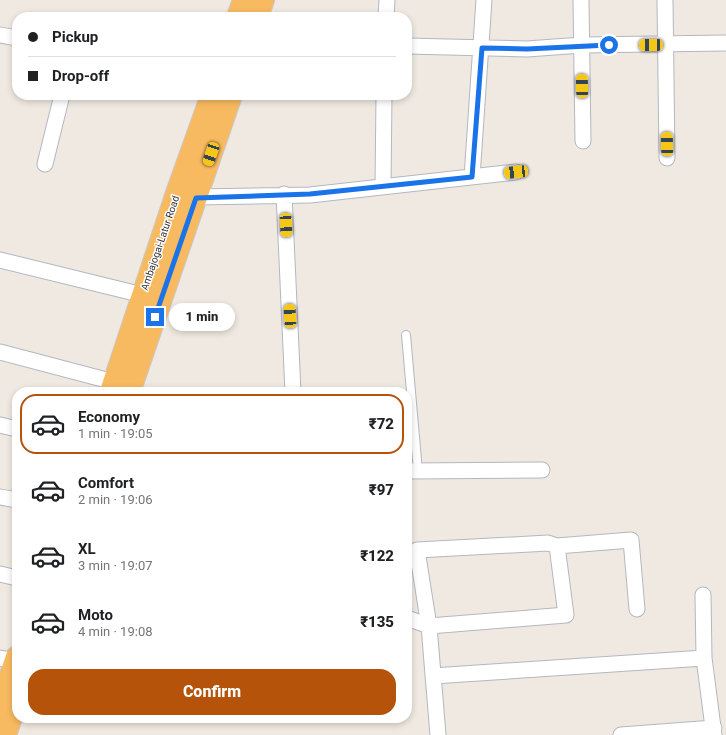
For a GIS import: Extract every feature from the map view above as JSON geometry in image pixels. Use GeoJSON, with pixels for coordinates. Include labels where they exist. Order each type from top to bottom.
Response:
{"type":"FeatureCollection","features":[{"type":"Feature","properties":{"kind":"highway"},"geometry":{"type":"LineString","coordinates":[[240,12],[244,0]]}},
{"type":"Feature","properties":{"kind":"highway"},"geometry":{"type":"LineString","coordinates":[[259,12],[263,0]]}},
{"type":"Feature","properties":{"kind":"highway","name":"Ambajogai-Latur Road"},"geometry":{"type":"LineString","coordinates":[[119,387],[143,295],[210,100]]}},
{"type":"Feature","properties":{"kind":"highway"},"geometry":{"type":"LineString","coordinates":[[119,387],[196,198],[229,100]]}},
{"type":"Feature","properties":{"kind":"highway"},"geometry":{"type":"LineString","coordinates":[[0,707],[11,659]]}},
{"type":"Feature","properties":{"kind":"highway"},"geometry":{"type":"LineString","coordinates":[[6,735],[12,716]]}},
{"type":"Feature","properties":{"kind":"street"},"geometry":{"type":"LineString","coordinates":[[386,12],[387,0]]}},
{"type":"Feature","properties":{"kind":"street"},"geometry":{"type":"LineString","coordinates":[[472,177],[482,48],[484,0]]}},
{"type":"Feature","properties":{"kind":"street"},"geometry":{"type":"LineString","coordinates":[[581,0],[583,142]]}},
{"type":"Feature","properties":{"kind":"street"},"geometry":{"type":"LineString","coordinates":[[665,0],[667,158]]}},
{"type":"Feature","properties":{"kind":"street"},"geometry":{"type":"LineString","coordinates":[[0,35],[12,37]]}},
{"type":"Feature","properties":{"kind":"street"},"geometry":{"type":"LineString","coordinates":[[412,46],[527,49],[582,45],[726,43]]}},
{"type":"Feature","properties":{"kind":"street"},"geometry":{"type":"LineString","coordinates":[[45,164],[61,100]]}},
{"type":"Feature","properties":{"kind":"street"},"geometry":{"type":"LineString","coordinates":[[383,186],[384,100]]}},
{"type":"Feature","properties":{"kind":"street"},"geometry":{"type":"LineString","coordinates":[[196,198],[310,194],[516,172]]}},
{"type":"Feature","properties":{"kind":"street"},"geometry":{"type":"LineString","coordinates":[[284,194],[293,387]]}},
{"type":"Feature","properties":{"kind":"street"},"geometry":{"type":"LineString","coordinates":[[0,260],[143,295]]}},
{"type":"Feature","properties":{"kind":"street"},"geometry":{"type":"LineString","coordinates":[[0,352],[112,387]]}},
{"type":"Feature","properties":{"kind":"street"},"geometry":{"type":"LineString","coordinates":[[0,425],[12,428]]}},
{"type":"Feature","properties":{"kind":"street"},"geometry":{"type":"LineString","coordinates":[[412,471],[542,470]]}},
{"type":"Feature","properties":{"kind":"street"},"geometry":{"type":"LineString","coordinates":[[0,496],[12,499]]}},
{"type":"Feature","properties":{"kind":"street"},"geometry":{"type":"LineString","coordinates":[[438,735],[429,626],[417,550],[548,543],[557,546],[631,540],[637,609]]}},
{"type":"Feature","properties":{"kind":"street"},"geometry":{"type":"LineString","coordinates":[[412,620],[429,626],[566,615],[557,546]]}},
{"type":"Feature","properties":{"kind":"street"},"geometry":{"type":"LineString","coordinates":[[0,574],[12,577]]}},
{"type":"Feature","properties":{"kind":"street"},"geometry":{"type":"LineString","coordinates":[[622,735],[714,731],[704,658],[703,595]]}},
{"type":"Feature","properties":{"kind":"street"},"geometry":{"type":"LineString","coordinates":[[433,676],[704,658]]}},
{"type":"Feature","properties":{"kind":"lane"},"geometry":{"type":"LineString","coordinates":[[406,335],[408,387]]}},
{"type":"Feature","properties":{"kind":"route"},"geometry":{"type":"LineString","coordinates":[[155,317],[196,198],[310,194],[472,177],[482,48],[527,49],[582,45],[609,45]]}}]}
